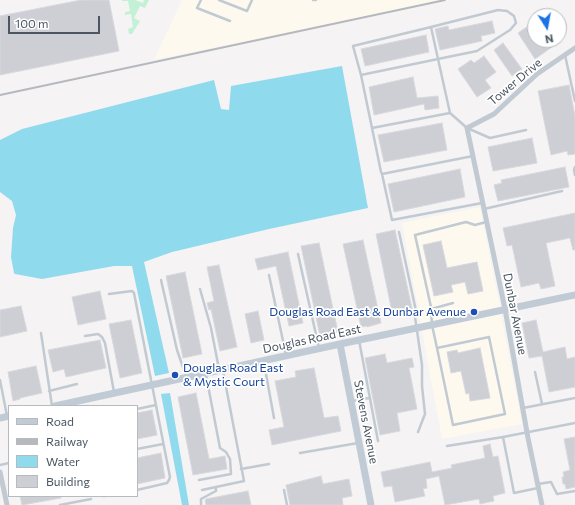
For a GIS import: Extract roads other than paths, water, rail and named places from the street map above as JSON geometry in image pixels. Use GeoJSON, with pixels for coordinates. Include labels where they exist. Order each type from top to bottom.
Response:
{"type":"FeatureCollection","features":[{"type":"Feature","properties":{"kind":"street","name":"Tower Drive"},"geometry":{"type":"LineString","coordinates":[[467,128],[494,114],[537,74],[575,48]]}},
{"type":"Feature","properties":{"kind":"street","name":"Dunbar Avenue"},"geometry":{"type":"LineString","coordinates":[[467,128],[542,505]]}},
{"type":"Feature","properties":{"kind":"street","name":"Douglas Road East"},"geometry":{"type":"LineString","coordinates":[[66,405],[221,369],[575,295]]}},
{"type":"Feature","properties":{"kind":"street","name":"Stevens Avenue"},"geometry":{"type":"LineString","coordinates":[[340,344],[371,505]]}},
{"type":"Feature","properties":{"kind":"street"},"geometry":{"type":"LineString","coordinates":[[0,472],[7,505]]}},
{"type":"Feature","properties":{"kind":"lane"},"geometry":{"type":"LineString","coordinates":[[201,0],[197,8],[230,21]]}},
{"type":"Feature","properties":{"kind":"lane"},"geometry":{"type":"LineString","coordinates":[[219,0],[247,11],[252,0]]}},
{"type":"Feature","properties":{"kind":"lane"},"geometry":{"type":"LineString","coordinates":[[361,75],[476,51],[510,30],[516,23],[514,16],[507,11],[498,10],[353,46],[361,75],[392,220],[482,203]]}},
{"type":"Feature","properties":{"kind":"lane"},"geometry":{"type":"LineString","coordinates":[[431,27],[450,113],[467,128],[490,138],[526,130]]}},
{"type":"Feature","properties":{"kind":"lane"},"geometry":{"type":"LineString","coordinates":[[565,55],[575,100]]}},
{"type":"Feature","properties":{"kind":"lane"},"geometry":{"type":"LineString","coordinates":[[372,128],[450,113]]}},
{"type":"Feature","properties":{"kind":"lane"},"geometry":{"type":"LineString","coordinates":[[382,174],[473,156]]}},
{"type":"Feature","properties":{"kind":"lane"},"geometry":{"type":"LineString","coordinates":[[575,167],[575,175]]}},
{"type":"Feature","properties":{"kind":"lane"},"geometry":{"type":"LineString","coordinates":[[484,209],[562,191]]}},
{"type":"Feature","properties":{"kind":"lane"},"geometry":{"type":"LineString","coordinates":[[437,348],[489,337],[505,414],[453,425],[432,325],[431,309],[415,235],[466,222],[475,225],[486,222]]}},
{"type":"Feature","properties":{"kind":"lane"},"geometry":{"type":"LineString","coordinates":[[399,232],[416,311],[415,317],[422,364],[422,386],[425,414],[418,432]]}},
{"type":"Feature","properties":{"kind":"lane"},"geometry":{"type":"LineString","coordinates":[[298,254],[319,348]]}},
{"type":"Feature","properties":{"kind":"lane"},"geometry":{"type":"LineString","coordinates":[[269,275],[286,355]]}},
{"type":"Feature","properties":{"kind":"lane"},"geometry":{"type":"LineString","coordinates":[[161,280],[177,350],[186,377]]}},
{"type":"Feature","properties":{"kind":"lane"},"geometry":{"type":"LineString","coordinates":[[200,290],[221,369],[244,481],[202,490]]}},
{"type":"Feature","properties":{"kind":"lane"},"geometry":{"type":"LineString","coordinates":[[109,294],[132,291],[134,293],[169,480],[163,484],[138,490]]}},
{"type":"Feature","properties":{"kind":"lane"},"geometry":{"type":"LineString","coordinates":[[431,309],[453,303]]}},
{"type":"Feature","properties":{"kind":"lane"},"geometry":{"type":"LineString","coordinates":[[41,333],[49,391],[54,405]]}},
{"type":"Feature","properties":{"kind":"lane"},"geometry":{"type":"LineString","coordinates":[[85,336],[98,334],[102,337],[105,343],[114,393]]}},
{"type":"Feature","properties":{"kind":"lane"},"geometry":{"type":"LineString","coordinates":[[359,340],[378,441]]}},
{"type":"Feature","properties":{"kind":"lane"},"geometry":{"type":"LineString","coordinates":[[264,360],[274,418]]}},
{"type":"Feature","properties":{"kind":"lane"},"geometry":{"type":"LineString","coordinates":[[535,372],[542,404]]}},
{"type":"Feature","properties":{"kind":"lane"},"geometry":{"type":"LineString","coordinates":[[199,480],[231,474],[230,459],[226,452],[220,448],[206,373]]}},
{"type":"Feature","properties":{"kind":"lane"},"geometry":{"type":"LineString","coordinates":[[0,380],[5,417]]}},
{"type":"Feature","properties":{"kind":"lane"},"geometry":{"type":"LineString","coordinates":[[49,391],[77,384]]}},
{"type":"Feature","properties":{"kind":"lane"},"geometry":{"type":"LineString","coordinates":[[350,401],[370,398]]}},
{"type":"Feature","properties":{"kind":"lane"},"geometry":{"type":"LineString","coordinates":[[523,408],[575,398]]}},
{"type":"Feature","properties":{"kind":"lane"},"geometry":{"type":"LineString","coordinates":[[138,409],[156,405]]}},
{"type":"Feature","properties":{"kind":"lane"},"geometry":{"type":"LineString","coordinates":[[447,446],[575,422]]}},
{"type":"Feature","properties":{"kind":"lane"},"geometry":{"type":"LineString","coordinates":[[503,436],[514,493],[551,482],[553,483],[557,494],[575,491]]}},
{"type":"Feature","properties":{"kind":"lane"},"geometry":{"type":"LineString","coordinates":[[300,453],[358,443]]}},
{"type":"Feature","properties":{"kind":"lane"},"geometry":{"type":"LineString","coordinates":[[138,449],[163,444]]}},
{"type":"Feature","properties":{"kind":"lane"},"geometry":{"type":"LineString","coordinates":[[241,469],[269,464]]}},
{"type":"Feature","properties":{"kind":"lane"},"geometry":{"type":"LineString","coordinates":[[201,505],[201,499],[214,492],[216,487]]}},
{"type":"Feature","properties":{"kind":"lane"},"geometry":{"type":"LineString","coordinates":[[284,490],[287,505]]}},
{"type":"Feature","properties":{"kind":"lane"},"geometry":{"type":"LineString","coordinates":[[60,505],[91,499]]}},
{"type":"Feature","properties":{"kind":"water"},"geometry":{"type":"Polygon","coordinates":[[[342,66],[368,208],[172,252],[144,262],[169,373],[155,376],[132,266],[114,266],[42,279],[14,273],[11,257],[13,228],[16,215],[12,201],[0,192],[0,140],[22,129],[214,80],[221,109],[229,110],[231,86],[342,66]]]}},
{"type":"Feature","properties":{"kind":"water"},"geometry":{"type":"Polygon","coordinates":[[[170,393],[189,505],[182,505],[161,394],[170,393]]]}},
{"type":"Feature","properties":{"kind":"railway"},"geometry":{"type":"LineString","coordinates":[[0,95],[445,0]]}},
{"type":"Feature","properties":{"kind":"place","name":"Douglas Road East & Dunbar Avenue"},"geometry":{"type":"Point","coordinates":[474,312]}},
{"type":"Feature","properties":{"kind":"place","name":"Douglas Road East & Mystic Court"},"geometry":{"type":"Point","coordinates":[175,375]}}]}
